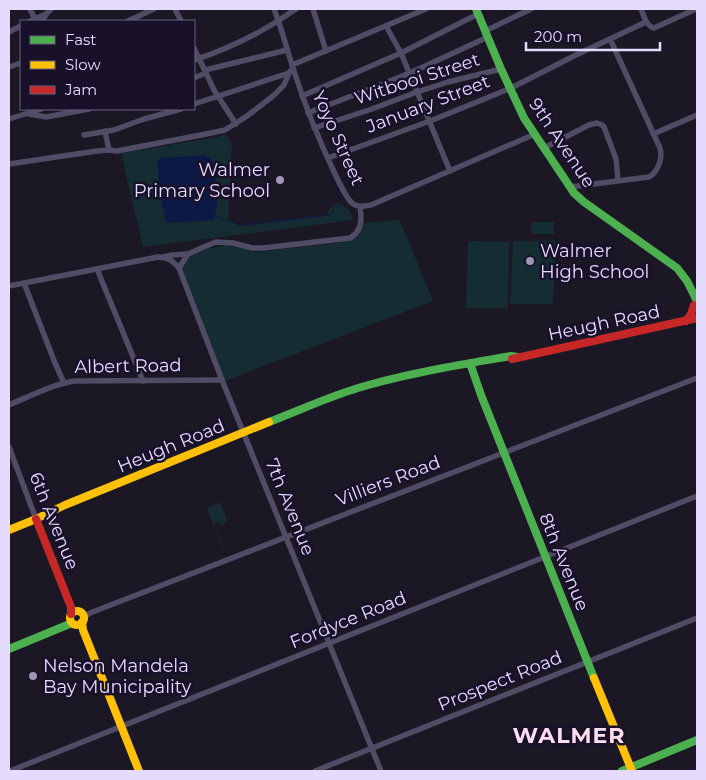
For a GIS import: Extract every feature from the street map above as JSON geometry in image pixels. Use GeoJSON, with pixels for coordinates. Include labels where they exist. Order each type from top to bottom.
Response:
{"type":"FeatureCollection","features":[{"type":"Feature","properties":{"kind":"street"},"geometry":{"type":"LineString","coordinates":[[30,9],[32,20],[46,14],[51,9]]}},
{"type":"Feature","properties":{"kind":"street"},"geometry":{"type":"LineString","coordinates":[[137,19],[154,9]]}},
{"type":"Feature","properties":{"kind":"street","name":"Yoyo Street"},"geometry":{"type":"LineString","coordinates":[[274,9],[291,68],[314,128],[352,203],[360,206],[371,204],[535,134]]}},
{"type":"Feature","properties":{"kind":"street"},"geometry":{"type":"LineString","coordinates":[[236,124],[197,59],[279,21],[296,9]]}},
{"type":"Feature","properties":{"kind":"street"},"geometry":{"type":"LineString","coordinates":[[313,9],[326,51]]}},
{"type":"Feature","properties":{"kind":"street"},"geometry":{"type":"LineString","coordinates":[[195,104],[291,68],[326,51],[426,9]]}},
{"type":"Feature","properties":{"kind":"street"},"geometry":{"type":"LineString","coordinates":[[308,113],[410,73],[487,34],[531,9]]}},
{"type":"Feature","properties":{"kind":"street"},"geometry":{"type":"LineString","coordinates":[[641,9],[646,22],[654,28],[696,9]]}},
{"type":"Feature","properties":{"kind":"street"},"geometry":{"type":"LineString","coordinates":[[302,96],[401,52],[477,11]]}},
{"type":"Feature","properties":{"kind":"street","name":"9th Avenue"},"geometry":{"type":"LineString","coordinates":[[477,11],[524,118],[574,193],[666,260],[696,303],[697,316]]}},
{"type":"Feature","properties":{"kind":"street"},"geometry":{"type":"LineString","coordinates":[[43,20],[46,14]]}},
{"type":"Feature","properties":{"kind":"street","name":"January Street"},"geometry":{"type":"LineString","coordinates":[[328,158],[430,121],[511,88],[646,22]]}},
{"type":"Feature","properties":{"kind":"street"},"geometry":{"type":"LineString","coordinates":[[386,26],[401,52],[450,171]]}},
{"type":"Feature","properties":{"kind":"street"},"geometry":{"type":"LineString","coordinates":[[570,186],[648,177],[656,172],[661,153],[660,148],[610,39]]}},
{"type":"Feature","properties":{"kind":"street"},"geometry":{"type":"LineString","coordinates":[[195,78],[206,72],[287,50]]}},
{"type":"Feature","properties":{"kind":"street"},"geometry":{"type":"LineString","coordinates":[[9,164],[109,150],[117,151],[225,130],[273,96],[284,85],[291,68]]}},
{"type":"Feature","properties":{"kind":"street","name":"Witbooi Street"},"geometry":{"type":"LineString","coordinates":[[314,128],[448,82],[501,69]]}},
{"type":"Feature","properties":{"kind":"street"},"geometry":{"type":"LineString","coordinates":[[9,119],[39,110]]}},
{"type":"Feature","properties":{"kind":"street"},"geometry":{"type":"LineString","coordinates":[[29,114],[46,117],[84,110]]}},
{"type":"Feature","properties":{"kind":"street"},"geometry":{"type":"LineString","coordinates":[[84,135],[114,130],[176,110]]}},
{"type":"Feature","properties":{"kind":"street"},"geometry":{"type":"LineString","coordinates":[[653,134],[697,115]]}},
{"type":"Feature","properties":{"kind":"street"},"geometry":{"type":"LineString","coordinates":[[544,148],[589,126],[596,123],[599,124],[604,128],[615,155],[618,180]]}},
{"type":"Feature","properties":{"kind":"street"},"geometry":{"type":"LineString","coordinates":[[105,131],[109,150]]}},
{"type":"Feature","properties":{"kind":"street"},"geometry":{"type":"LineString","coordinates":[[9,286],[172,255],[188,254],[216,242],[234,242],[252,248],[263,248],[350,238],[360,228],[360,206]]}},
{"type":"Feature","properties":{"kind":"street"},"geometry":{"type":"LineString","coordinates":[[179,268],[188,254]]}},
{"type":"Feature","properties":{"kind":"street","name":"7th Avenue"},"geometry":{"type":"LineString","coordinates":[[165,257],[172,260],[179,268],[222,380],[381,771]]}},
{"type":"Feature","properties":{"kind":"street"},"geometry":{"type":"LineString","coordinates":[[97,269],[143,381]]}},
{"type":"Feature","properties":{"kind":"street"},"geometry":{"type":"LineString","coordinates":[[24,283],[64,383]]}},
{"type":"Feature","properties":{"kind":"street"},"geometry":{"type":"LineString","coordinates":[[686,321],[696,303]]}},
{"type":"Feature","properties":{"kind":"street","name":"Heugh Road"},"geometry":{"type":"LineString","coordinates":[[9,530],[243,432],[347,393],[511,356],[517,357],[686,321],[697,316]]}},
{"type":"Feature","properties":{"kind":"street","name":"8th Avenue"},"geometry":{"type":"LineString","coordinates":[[471,365],[476,382],[632,770]]}},
{"type":"Feature","properties":{"kind":"street","name":"Villiers Road"},"geometry":{"type":"LineString","coordinates":[[9,649],[78,618],[697,378]]}},
{"type":"Feature","properties":{"kind":"street","name":"Albert Road"},"geometry":{"type":"LineString","coordinates":[[9,405],[64,383],[83,381],[222,380]]}},
{"type":"Feature","properties":{"kind":"street","name":"6th Avenue"},"geometry":{"type":"LineString","coordinates":[[9,447],[36,519],[139,771]]}},
{"type":"Feature","properties":{"kind":"street","name":"Fordyce Road"},"geometry":{"type":"LineString","coordinates":[[10,771],[697,496]]}},
{"type":"Feature","properties":{"kind":"street","name":"Villiers Road"},"geometry":{"type":"LineString","coordinates":[[9,644],[60,623],[78,618]]}},
{"type":"Feature","properties":{"kind":"street","name":"Prospect Road"},"geometry":{"type":"LineString","coordinates":[[314,771],[697,618]]}},
{"type":"Feature","properties":{"kind":"street"},"geometry":{"type":"LineString","coordinates":[[622,771],[632,770],[697,740]]}},
{"type":"Feature","properties":{"kind":"green space"},"geometry":{"type":"Polygon","coordinates":[[[226,134],[232,145],[228,220],[241,226],[327,215],[329,209],[339,203],[350,211],[353,220],[143,247],[121,153],[218,137],[226,134]]]}},
{"type":"Feature","properties":{"kind":"green space"},"geometry":{"type":"Polygon","coordinates":[[[399,220],[433,301],[225,381],[183,272],[183,265],[186,259],[208,248],[229,245],[256,252],[354,240],[360,233],[364,223],[399,220]]]}},
{"type":"Feature","properties":{"kind":"green space"},"geometry":{"type":"Polygon","coordinates":[[[531,222],[554,222],[554,234],[531,234],[531,222]]]}},
{"type":"Feature","properties":{"kind":"green space"},"geometry":{"type":"Polygon","coordinates":[[[468,241],[509,242],[508,308],[466,308],[468,241]]]}},
{"type":"Feature","properties":{"kind":"green space"},"geometry":{"type":"Polygon","coordinates":[[[513,241],[556,241],[553,304],[510,304],[513,241]]]}},
{"type":"Feature","properties":{"kind":"green space"},"geometry":{"type":"Polygon","coordinates":[[[220,502],[227,521],[224,523],[222,521],[224,524],[222,526],[220,521],[214,524],[224,550],[207,508],[220,502]]]}},
{"type":"Feature","properties":{"kind":"water"},"geometry":{"type":"Polygon","coordinates":[[[205,155],[213,161],[215,175],[217,197],[214,219],[166,223],[160,193],[157,161],[160,158],[205,155]]]}},
{"type":"Feature","properties":{"kind":"waterway"},"geometry":{"type":"LineString","coordinates":[[215,216],[241,225],[330,215],[334,208],[342,203],[334,182],[335,179]]}},
{"type":"Feature","properties":{"kind":"traffic: fast"},"geometry":{"type":"LineString","coordinates":[[476,9],[524,118],[574,193],[677,268],[687,281],[697,301]]}},
{"type":"Feature","properties":{"kind":"traffic: fast"},"geometry":{"type":"LineString","coordinates":[[269,422],[358,388],[377,383],[453,366],[511,356],[517,357]]}},
{"type":"Feature","properties":{"kind":"traffic: fast"},"geometry":{"type":"LineString","coordinates":[[470,363],[594,678]]}},
{"type":"Feature","properties":{"kind":"traffic: fast"},"geometry":{"type":"LineString","coordinates":[[9,649],[72,623]]}},
{"type":"Feature","properties":{"kind":"traffic: fast"},"geometry":{"type":"LineString","coordinates":[[622,771],[697,740]]}},
{"type":"Feature","properties":{"kind":"traffic: slow"},"geometry":{"type":"LineString","coordinates":[[9,530],[65,505],[269,422]]}},
{"type":"Feature","properties":{"kind":"traffic: slow"},"geometry":{"type":"LineString","coordinates":[[77,611],[82,613],[84,618],[82,623],[77,625],[72,623],[70,618],[72,613],[77,611]]}},
{"type":"Feature","properties":{"kind":"traffic: slow"},"geometry":{"type":"LineString","coordinates":[[82,622],[83,630],[139,771]]}},
{"type":"Feature","properties":{"kind":"traffic: slow"},"geometry":{"type":"LineString","coordinates":[[594,678],[632,771]]}},
{"type":"Feature","properties":{"kind":"traffic: jam"},"geometry":{"type":"LineString","coordinates":[[686,321],[694,305]]}},
{"type":"Feature","properties":{"kind":"traffic: jam"},"geometry":{"type":"LineString","coordinates":[[512,359],[697,318]]}},
{"type":"Feature","properties":{"kind":"traffic: jam"},"geometry":{"type":"LineString","coordinates":[[36,519],[71,607],[71,614]]}},
{"type":"Feature","properties":{"kind":"place","name":"Walmer Primary School"},"geometry":{"type":"Point","coordinates":[280,180]}},
{"type":"Feature","properties":{"kind":"place","name":"Walmer High School"},"geometry":{"type":"Point","coordinates":[530,261]}},
{"type":"Feature","properties":{"kind":"place","name":"Nelson Mandela Bay Municipality"},"geometry":{"type":"Point","coordinates":[33,676]}},
{"type":"Feature","properties":{"kind":"district","name":"WALMER"},"geometry":{"type":"Point","coordinates":[569,735]}}]}
